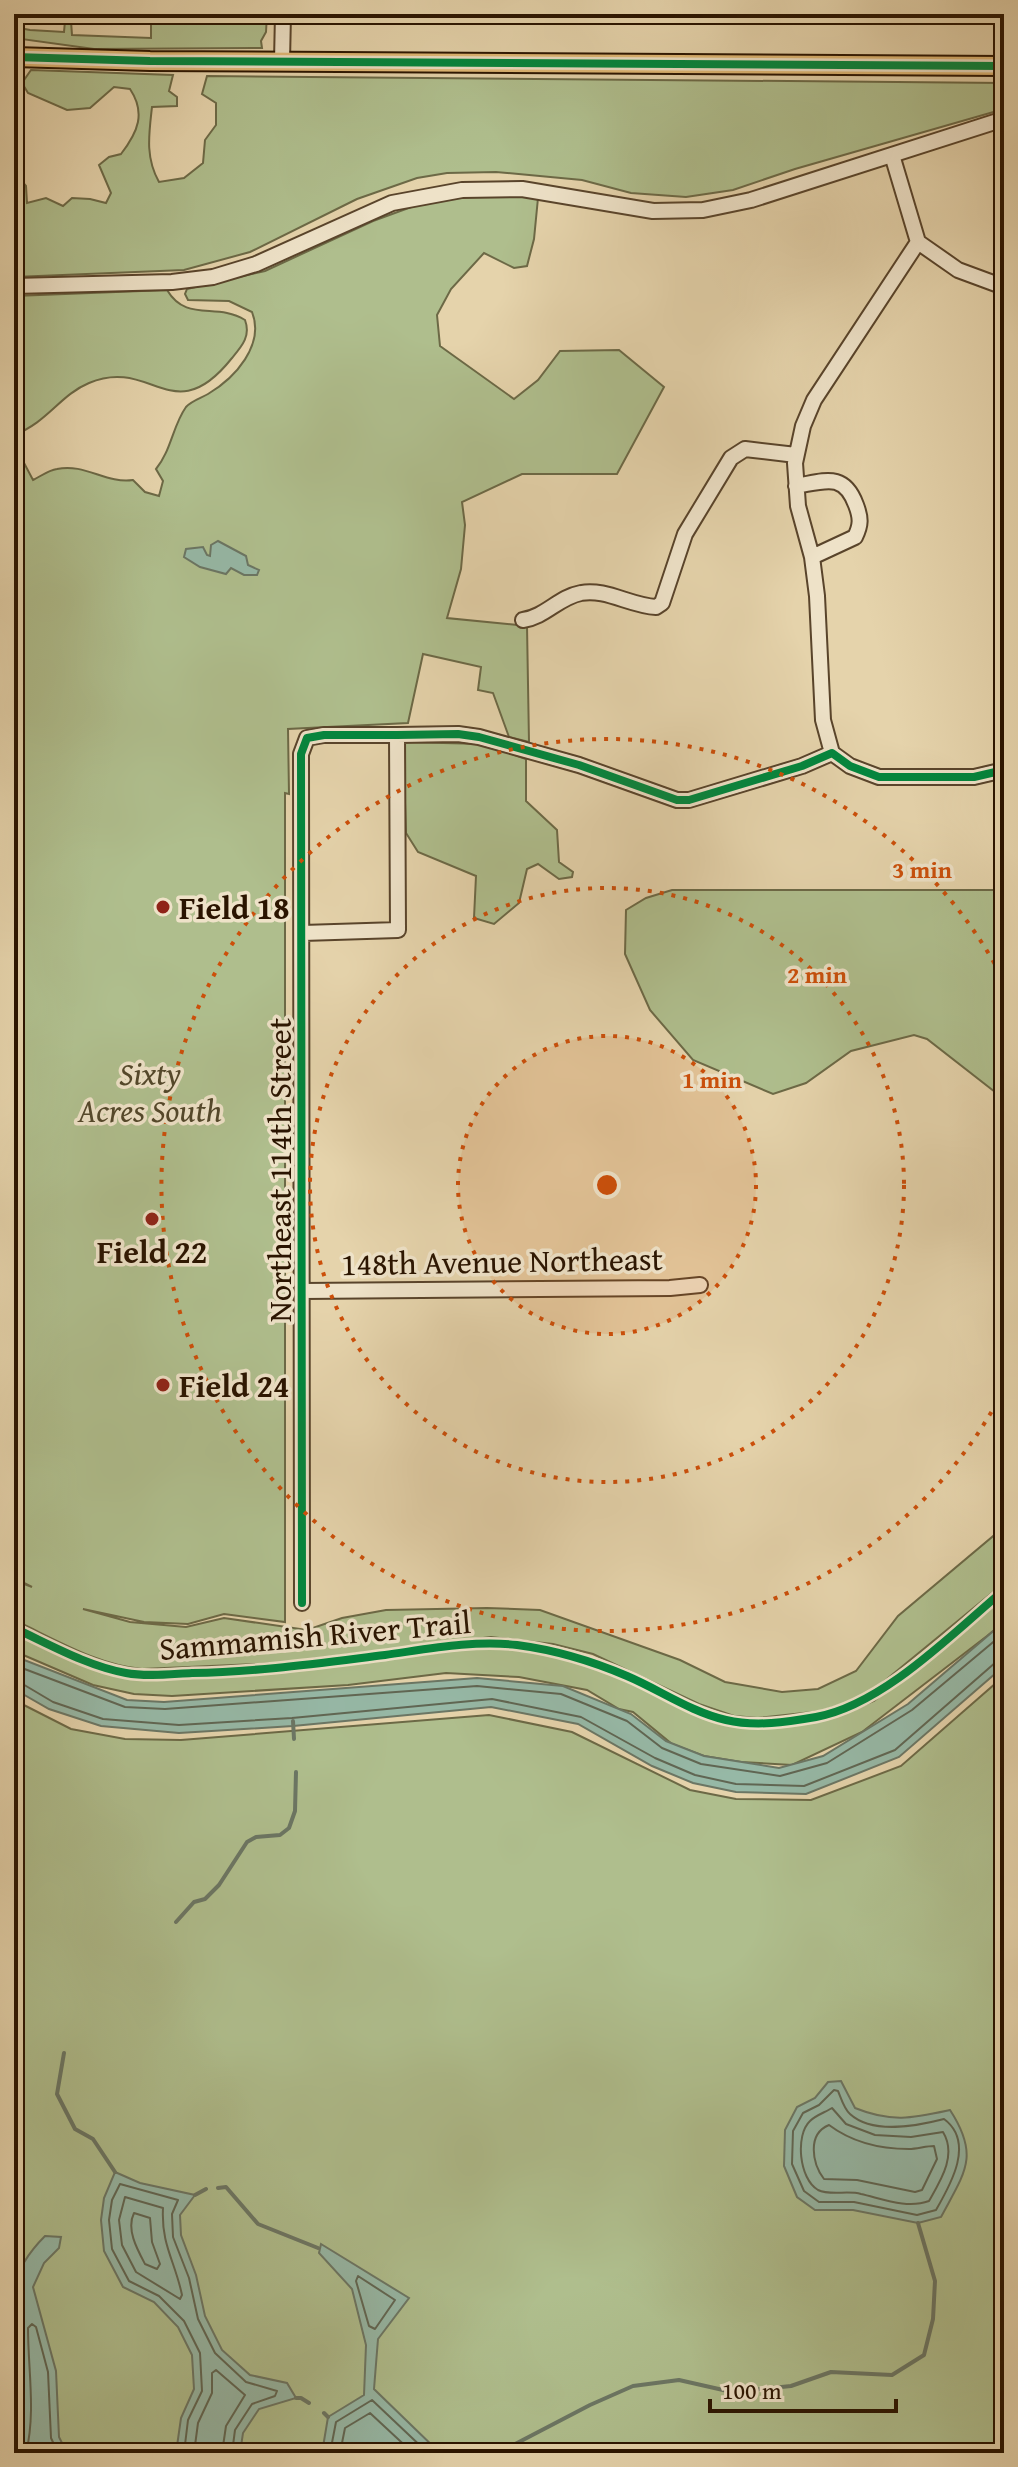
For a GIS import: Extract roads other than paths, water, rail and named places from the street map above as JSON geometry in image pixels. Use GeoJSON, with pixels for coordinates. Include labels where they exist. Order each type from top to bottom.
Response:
{"type":"FeatureCollection","features":[{"type":"Feature","properties":{"kind":"main road"},"geometry":{"type":"LineString","coordinates":[[14,57],[150,61],[1004,66]]}},
{"type":"Feature","properties":{"kind":"street"},"geometry":{"type":"LineString","coordinates":[[282,61],[283,14]]}},
{"type":"Feature","properties":{"kind":"street"},"geometry":{"type":"LineString","coordinates":[[14,286],[172,282],[213,277],[256,264],[392,203],[462,190],[522,189],[653,211],[703,210],[751,200],[1004,119]]}},
{"type":"Feature","properties":{"kind":"street"},"geometry":{"type":"LineString","coordinates":[[892,155],[918,242],[958,270],[1004,287]]}},
{"type":"Feature","properties":{"kind":"street"},"geometry":{"type":"LineString","coordinates":[[918,242],[814,400],[796,455],[798,506],[812,557],[817,596],[823,720],[832,753],[850,766],[879,777],[974,777],[1004,770]]}},
{"type":"Feature","properties":{"kind":"street"},"geometry":{"type":"LineString","coordinates":[[523,620],[534,618],[581,592],[594,592],[656,607],[662,603],[685,534],[731,458],[745,449],[796,455]]}},
{"type":"Feature","properties":{"kind":"street"},"geometry":{"type":"LineString","coordinates":[[796,486],[831,480],[841,484],[850,489],[860,515],[860,527],[855,537],[812,557]]}},
{"type":"Feature","properties":{"kind":"street"},"geometry":{"type":"LineString","coordinates":[[303,933],[398,930],[397,735],[458,734],[479,737],[579,765],[677,800],[701,798],[802,766],[832,753]]}},
{"type":"Feature","properties":{"kind":"street","name":"Northeast 114th Street"},"geometry":{"type":"LineString","coordinates":[[302,1603],[301,754],[307,738],[324,735],[397,735]]}},
{"type":"Feature","properties":{"kind":"street","name":"148th Avenue Northeast"},"geometry":{"type":"LineString","coordinates":[[303,1291],[670,1288],[700,1285]]}},
{"type":"Feature","properties":{"kind":"water"},"geometry":{"type":"Polygon","coordinates":[[[218,541],[246,556],[248,565],[259,570],[257,575],[244,575],[231,568],[226,574],[200,567],[184,557],[186,549],[203,547],[210,556],[211,545],[218,541]]]}},
{"type":"Feature","properties":{"kind":"water"},"geometry":{"type":"Polygon","coordinates":[[[1004,1622],[1004,1666],[899,1757],[806,1794],[736,1792],[693,1783],[652,1766],[578,1724],[491,1707],[293,1726],[179,1733],[101,1726],[49,1709],[14,1689],[14,1656],[127,1700],[164,1702],[477,1678],[563,1686],[631,1714],[666,1741],[704,1756],[779,1768],[823,1756],[908,1704],[1004,1622]]]}},
{"type":"Feature","properties":{"kind":"water"},"geometry":{"type":"Polygon","coordinates":[[[841,2081],[855,2108],[868,2113],[902,2118],[950,2110],[965,2140],[966,2164],[941,2217],[918,2223],[853,2210],[815,2210],[797,2197],[784,2166],[785,2130],[797,2107],[815,2098],[828,2082],[841,2081]]]}},
{"type":"Feature","properties":{"kind":"water"},"geometry":{"type":"Polygon","coordinates":[[[115,2172],[140,2183],[195,2195],[180,2215],[181,2235],[196,2275],[205,2316],[222,2350],[250,2375],[287,2383],[296,2398],[259,2409],[243,2433],[240,2453],[176,2453],[181,2418],[194,2389],[192,2355],[178,2327],[154,2302],[123,2287],[104,2251],[101,2220],[104,2198],[115,2172]]]}},
{"type":"Feature","properties":{"kind":"water"},"geometry":{"type":"Polygon","coordinates":[[[45,2236],[61,2237],[59,2248],[44,2263],[33,2287],[56,2371],[59,2437],[67,2453],[18,2453],[22,2433],[20,2324],[14,2288],[26,2260],[45,2236]]]}},
{"type":"Feature","properties":{"kind":"water"},"geometry":{"type":"Polygon","coordinates":[[[321,2244],[409,2298],[378,2339],[374,2389],[440,2453],[322,2453],[328,2417],[364,2395],[366,2345],[352,2289],[319,2253],[321,2244]]]}},
{"type":"Feature","properties":{"kind":"waterway"},"geometry":{"type":"LineString","coordinates":[[293,1721],[294,1739]]}},
{"type":"Feature","properties":{"kind":"waterway"},"geometry":{"type":"LineString","coordinates":[[176,1922],[194,1902],[205,1899],[219,1885],[247,1842],[256,1837],[280,1835],[289,1828],[295,1811],[296,1772]]}},
{"type":"Feature","properties":{"kind":"waterway"},"geometry":{"type":"LineString","coordinates":[[64,2053],[57,2094],[75,2129],[93,2139],[115,2172]]}},
{"type":"Feature","properties":{"kind":"waterway"},"geometry":{"type":"LineString","coordinates":[[218,2188],[226,2187],[258,2224],[318,2248]]}},
{"type":"Feature","properties":{"kind":"waterway"},"geometry":{"type":"LineString","coordinates":[[195,2195],[206,2189]]}},
{"type":"Feature","properties":{"kind":"waterway"},"geometry":{"type":"LineString","coordinates":[[498,2453],[633,2386],[679,2380],[732,2392],[791,2386],[831,2372],[892,2375],[924,2355],[933,2319],[935,2281],[918,2223]]}},
{"type":"Feature","properties":{"kind":"waterway"},"geometry":{"type":"LineString","coordinates":[[296,2398],[309,2403]]}},
{"type":"Feature","properties":{"kind":"waterway"},"geometry":{"type":"LineString","coordinates":[[324,2413],[328,2417]]}},
{"type":"Feature","properties":{"kind":"place","name":"Field 18"},"geometry":{"type":"Point","coordinates":[163,907]}},
{"type":"Feature","properties":{"kind":"place","name":"Field 22"},"geometry":{"type":"Point","coordinates":[152,1219]}},
{"type":"Feature","properties":{"kind":"place","name":"Field 24"},"geometry":{"type":"Point","coordinates":[163,1385]}},
{"type":"Feature","properties":{"kind":"park label","name":"Sixty Acres South"},"geometry":{"type":"Point","coordinates":[150,1092]}}]}
